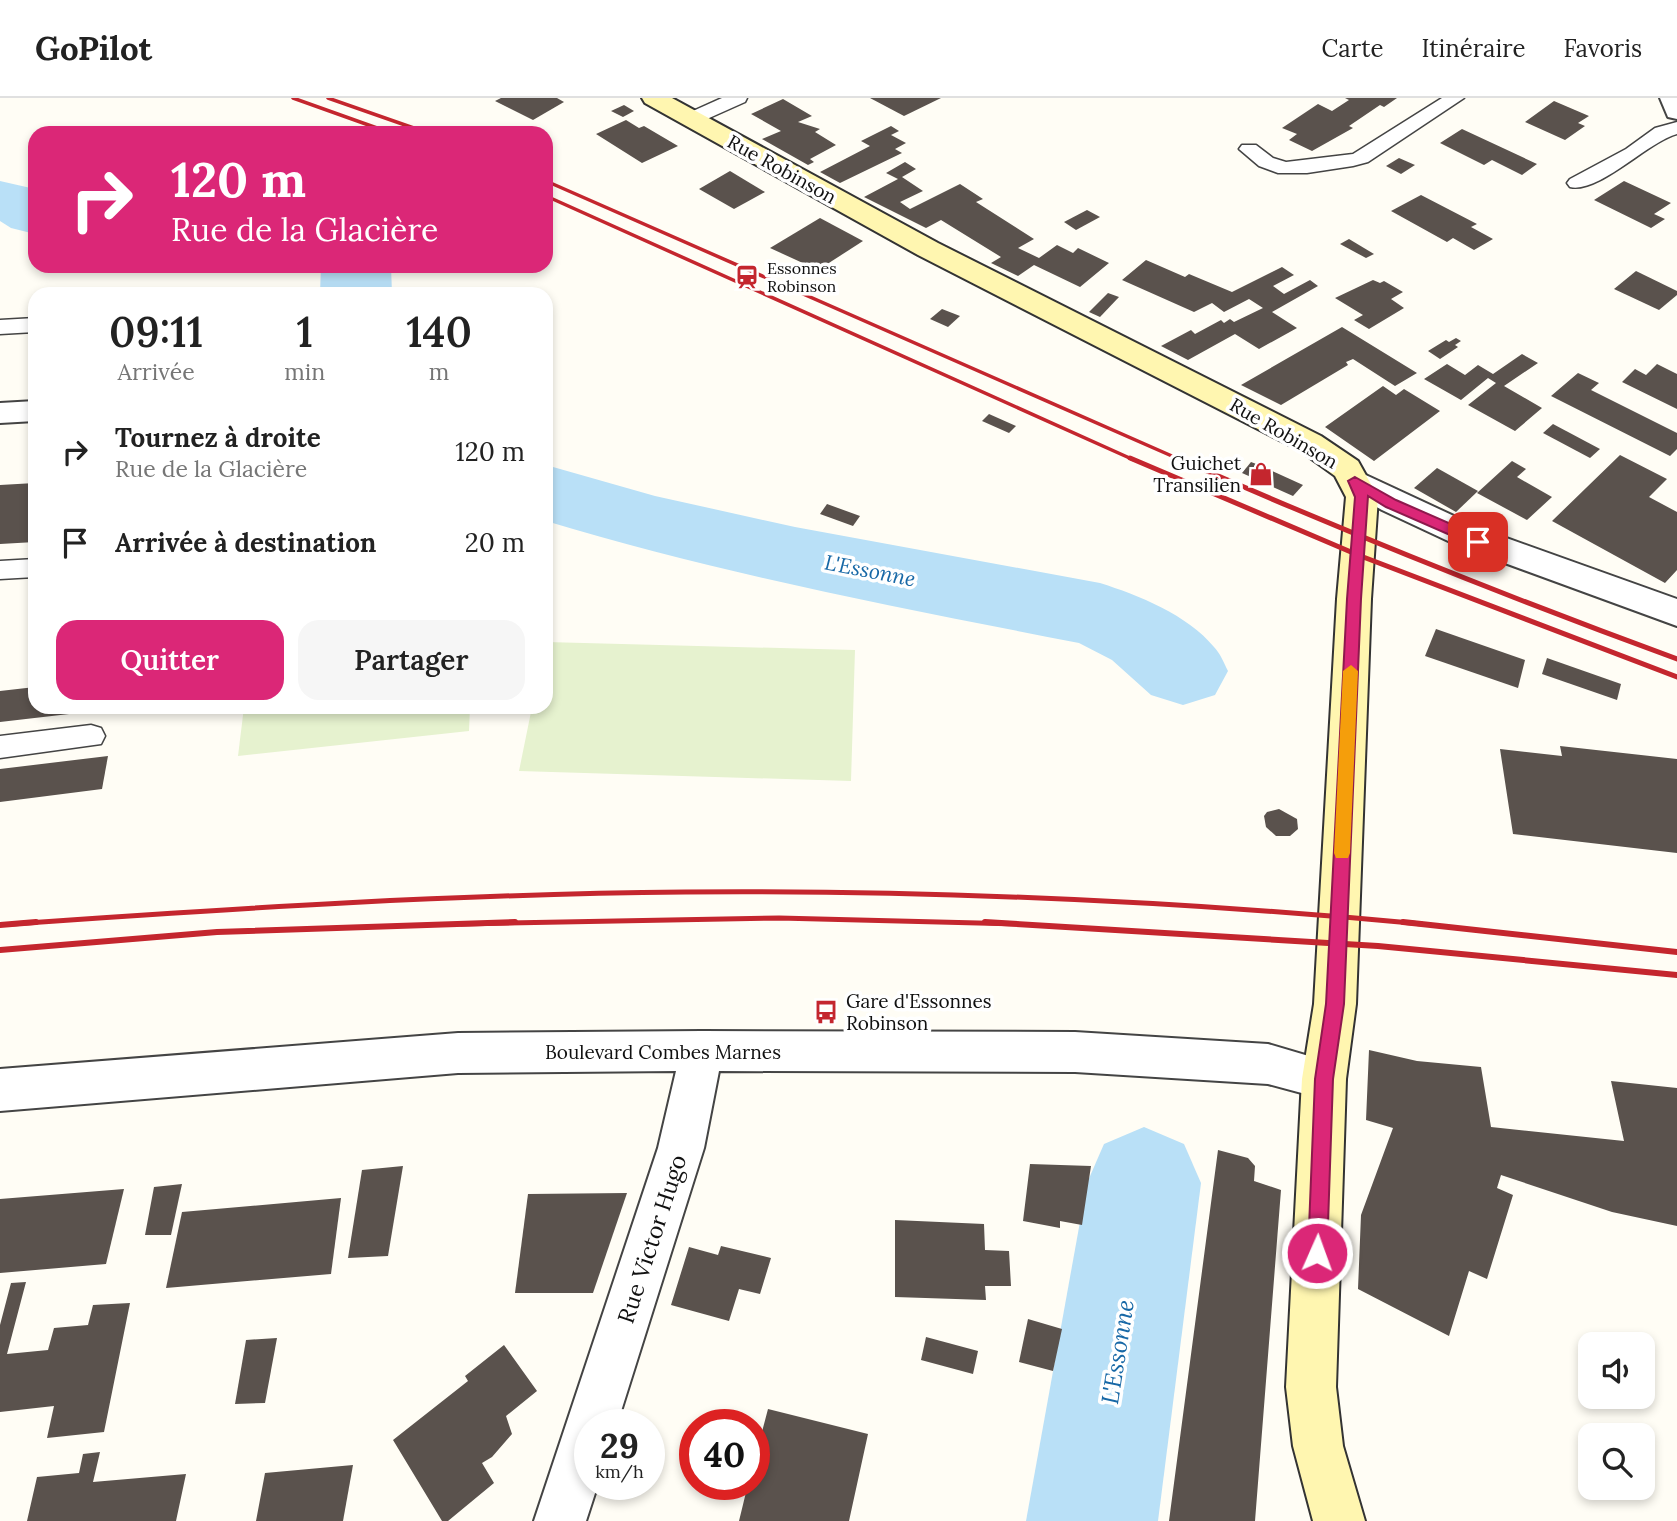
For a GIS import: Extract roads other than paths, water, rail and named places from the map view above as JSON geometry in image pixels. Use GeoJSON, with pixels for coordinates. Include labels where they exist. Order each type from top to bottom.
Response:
{"type":"FeatureCollection","features":[{"type":"Feature","properties":{"kind":"street","name":"Rue Robinson"},"geometry":{"type":"LineString","coordinates":[[654,98],[928,249],[1300,438],[1328,455],[1347,470],[1355,481],[1362,497],[1354,599],[1335,1004],[1324,1079],[1311,1387],[1318,1446],[1339,1521]]}},
{"type":"Feature","properties":{"kind":"street"},"geometry":{"type":"LineString","coordinates":[[1672,98],[1677,112]]}},
{"type":"Feature","properties":{"kind":"street"},"geometry":{"type":"LineString","coordinates":[[0,413],[28,411]]}},
{"type":"Feature","properties":{"kind":"street"},"geometry":{"type":"LineString","coordinates":[[1355,481],[1391,504],[1478,542],[1677,613]]}},
{"type":"Feature","properties":{"kind":"street","name":"Rue Victor Hugo"},"geometry":{"type":"LineString","coordinates":[[597,1409],[681,1148],[702,1051]]}},
{"type":"Feature","properties":{"kind":"street","name":"Boulevard Combes Marnes"},"geometry":{"type":"LineString","coordinates":[[0,1090],[458,1053],[1075,1052],[1268,1064],[1324,1079]]}},
{"type":"Feature","properties":{"kind":"street"},"geometry":{"type":"LineString","coordinates":[[560,1521],[574,1479]]}},
{"type":"Feature","properties":{"kind":"lane"},"geometry":{"type":"LineString","coordinates":[[691,119],[738,98]]}},
{"type":"Feature","properties":{"kind":"lane"},"geometry":{"type":"LineString","coordinates":[[1249,149],[1265,162],[1279,167],[1344,163],[1361,158],[1455,98]]}},
{"type":"Feature","properties":{"kind":"lane"},"geometry":{"type":"LineString","coordinates":[[1577,183],[1633,153],[1662,132],[1677,128]]}},
{"type":"Feature","properties":{"kind":"lane"},"geometry":{"type":"LineString","coordinates":[[0,327],[28,325]]}},
{"type":"Feature","properties":{"kind":"lane"},"geometry":{"type":"LineString","coordinates":[[0,570],[28,568]]}},
{"type":"Feature","properties":{"kind":"lane"},"geometry":{"type":"LineString","coordinates":[[0,747],[91,736]]}},
{"type":"Feature","properties":{"kind":"waterway","name":"L'Essonne"},"geometry":{"type":"LineString","coordinates":[[0,201],[28,210]]}},
{"type":"Feature","properties":{"kind":"waterway","name":"L'Essonne"},"geometry":{"type":"LineString","coordinates":[[356,273],[356,287]]}},
{"type":"Feature","properties":{"kind":"waterway","name":"L'Essonne"},"geometry":{"type":"LineString","coordinates":[[553,495],[655,525],[795,557],[1100,615],[1143,637],[1183,671]]}},
{"type":"Feature","properties":{"kind":"waterway","name":"L'Essonne"},"geometry":{"type":"LineString","coordinates":[[1092,1521],[1144,1183]]}},
{"type":"Feature","properties":{"kind":"railway"},"geometry":{"type":"LineString","coordinates":[[293,98],[371,126]]}},
{"type":"Feature","properties":{"kind":"railway"},"geometry":{"type":"LineString","coordinates":[[328,98],[408,126]]}},
{"type":"Feature","properties":{"kind":"railway"},"geometry":{"type":"LineString","coordinates":[[553,184],[1181,460]]}},
{"type":"Feature","properties":{"kind":"railway"},"geometry":{"type":"LineString","coordinates":[[553,199],[1134,460]]}},
{"type":"Feature","properties":{"kind":"railway"},"geometry":{"type":"LineString","coordinates":[[1130,458],[1358,555],[1677,677]]}},
{"type":"Feature","properties":{"kind":"railway"},"geometry":{"type":"LineString","coordinates":[[1177,458],[1425,562],[1677,659]]}},
{"type":"Feature","properties":{"kind":"railway"},"geometry":{"type":"LineString","coordinates":[[12,924],[264,907],[685,892],[962,895],[1146,903],[1418,924]]}},
{"type":"Feature","properties":{"kind":"railway"},"geometry":{"type":"LineString","coordinates":[[461,924],[779,918],[1018,924]]}},
{"type":"Feature","properties":{"kind":"railway"},"geometry":{"type":"LineString","coordinates":[[12,924],[36,922]]}},
{"type":"Feature","properties":{"kind":"railway"},"geometry":{"type":"LineString","coordinates":[[0,950],[217,932],[515,922]]}},
{"type":"Feature","properties":{"kind":"railway"},"geometry":{"type":"LineString","coordinates":[[985,922],[1018,924]]}},
{"type":"Feature","properties":{"kind":"railway"},"geometry":{"type":"LineString","coordinates":[[1403,922],[1418,924]]}},
{"type":"Feature","properties":{"kind":"railway"},"geometry":{"type":"LineString","coordinates":[[0,925],[12,924]]}},
{"type":"Feature","properties":{"kind":"railway"},"geometry":{"type":"LineString","coordinates":[[1018,924],[1378,946],[1677,975]]}},
{"type":"Feature","properties":{"kind":"railway"},"geometry":{"type":"LineString","coordinates":[[1418,924],[1677,952]]}},
{"type":"Feature","properties":{"kind":"place","name":"Essonnes Robinson"},"geometry":{"type":"Point","coordinates":[747,277]}},
{"type":"Feature","properties":{"kind":"place","name":"Guichet Transilien"},"geometry":{"type":"Point","coordinates":[1261,474]}},
{"type":"Feature","properties":{"kind":"place","name":"Gare d'Essonnes Robinson"},"geometry":{"type":"Point","coordinates":[826,1012]}}]}
